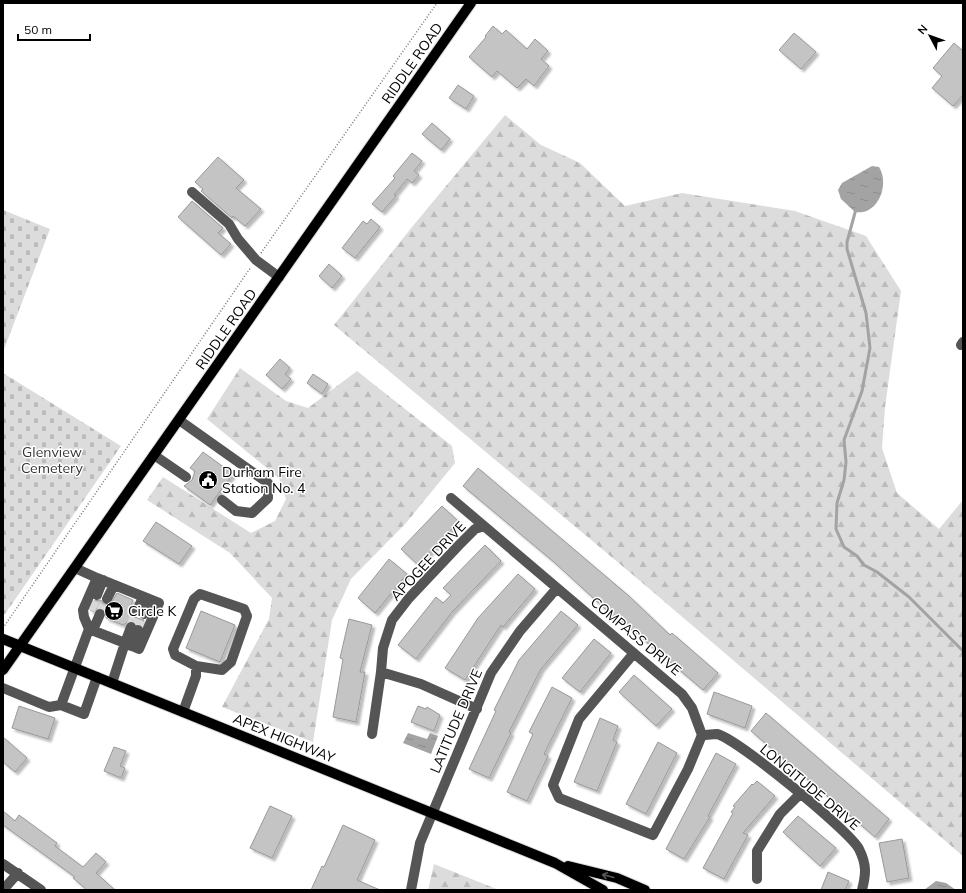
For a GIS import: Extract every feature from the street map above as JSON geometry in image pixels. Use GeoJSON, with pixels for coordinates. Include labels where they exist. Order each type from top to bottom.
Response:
{"type":"FeatureCollection","features":[{"type":"Feature","properties":{"kind":"main road","name":"RIDDLE ROAD"},"geometry":{"type":"LineString","coordinates":[[3,670],[471,3]]}},
{"type":"Feature","properties":{"kind":"main road","name":"APEX HIGHWAY"},"geometry":{"type":"LineString","coordinates":[[3,639],[555,863],[603,890]]}},
{"type":"Feature","properties":{"kind":"main road","name":"APEX HIGHWAY"},"geometry":{"type":"LineString","coordinates":[[555,863],[617,878],[645,890]]}},
{"type":"Feature","properties":{"kind":"street"},"geometry":{"type":"LineString","coordinates":[[192,192],[229,224],[238,239],[256,260],[279,277]]}},
{"type":"Feature","properties":{"kind":"street"},"geometry":{"type":"LineString","coordinates":[[179,420],[268,482],[268,498],[252,513],[236,511],[222,500]]}},
{"type":"Feature","properties":{"kind":"street"},"geometry":{"type":"LineString","coordinates":[[154,455],[186,477]]}},
{"type":"Feature","properties":{"kind":"street","name":"COMPASS DRIVE"},"geometry":{"type":"LineString","coordinates":[[451,498],[682,694],[692,708],[702,735]]}},
{"type":"Feature","properties":{"kind":"street","name":"APOGEE DRIVE"},"geometry":{"type":"LineString","coordinates":[[372,734],[383,648],[392,620],[409,598],[459,545],[475,529],[484,526]]}},
{"type":"Feature","properties":{"kind":"street"},"geometry":{"type":"LineString","coordinates":[[75,568],[159,603],[139,649],[89,627],[83,610],[100,579]]}},
{"type":"Feature","properties":{"kind":"street"},"geometry":{"type":"LineString","coordinates":[[97,595],[100,579]]}},
{"type":"Feature","properties":{"kind":"street"},"geometry":{"type":"LineString","coordinates":[[107,599],[114,585]]}},
{"type":"Feature","properties":{"kind":"street","name":"LATITUDE DRIVE"},"geometry":{"type":"LineString","coordinates":[[410,890],[420,843],[491,673],[520,631],[557,588]]}},
{"type":"Feature","properties":{"kind":"street"},"geometry":{"type":"LineString","coordinates":[[200,594],[244,609],[247,616],[231,662],[222,670],[196,666],[175,655],[173,649],[194,598],[200,594]]}},
{"type":"Feature","properties":{"kind":"street"},"geometry":{"type":"LineString","coordinates":[[141,613],[147,598]]}},
{"type":"Feature","properties":{"kind":"street"},"geometry":{"type":"LineString","coordinates":[[61,705],[89,627],[90,610]]}},
{"type":"Feature","properties":{"kind":"street"},"geometry":{"type":"LineString","coordinates":[[89,627],[100,614]]}},
{"type":"Feature","properties":{"kind":"street"},"geometry":{"type":"LineString","coordinates":[[112,683],[134,629]]}},
{"type":"Feature","properties":{"kind":"street"},"geometry":{"type":"LineString","coordinates":[[634,653],[580,719],[553,785],[559,798],[653,835],[688,770],[702,735]]}},
{"type":"Feature","properties":{"kind":"street"},"geometry":{"type":"LineString","coordinates":[[183,712],[196,676],[196,666]]}},
{"type":"Feature","properties":{"kind":"street"},"geometry":{"type":"LineString","coordinates":[[381,672],[421,684],[477,709]]}},
{"type":"Feature","properties":{"kind":"street"},"geometry":{"type":"LineString","coordinates":[[3,688],[49,707],[61,705],[84,714],[98,677]]}},
{"type":"Feature","properties":{"kind":"street","name":"LONGITUDE DRIVE"},"geometry":{"type":"LineString","coordinates":[[702,735],[718,734],[738,745],[842,828],[859,848],[867,872],[862,890]]}},
{"type":"Feature","properties":{"kind":"street"},"geometry":{"type":"LineString","coordinates":[[757,879],[757,851],[780,814],[800,794]]}},
{"type":"Feature","properties":{"kind":"street"},"geometry":{"type":"LineString","coordinates":[[3,864],[41,890]]}},
{"type":"Feature","properties":{"kind":"street"},"geometry":{"type":"LineString","coordinates":[[3,890],[18,873]]}},
{"type":"Feature","properties":{"kind":"path"},"geometry":{"type":"LineString","coordinates":[[3,628],[256,260],[437,3]]}},
{"type":"Feature","properties":{"kind":"green space"},"geometry":{"type":"Polygon","coordinates":[[[505,115],[541,145],[580,163],[625,206],[682,193],[795,211],[866,236],[901,291],[885,407],[882,448],[897,493],[939,529],[963,500],[963,856],[639,580],[334,325],[412,227],[505,115]]]}},
{"type":"Feature","properties":{"kind":"green space"},"geometry":{"type":"Polygon","coordinates":[[[3,210],[50,229],[3,352],[3,210]]]}},
{"type":"Feature","properties":{"kind":"green space"},"geometry":{"type":"Polygon","coordinates":[[[240,368],[286,401],[308,408],[357,371],[452,446],[455,463],[406,523],[351,579],[332,620],[313,742],[222,707],[269,619],[272,598],[230,553],[147,500],[163,477],[251,533],[275,521],[286,499],[279,478],[207,419],[240,368]]]}},
{"type":"Feature","properties":{"kind":"green space","name":"Glenview Cemetery"},"geometry":{"type":"Polygon","coordinates":[[[3,373],[121,446],[5,614],[3,614],[3,373]]]}},
{"type":"Feature","properties":{"kind":"green space"},"geometry":{"type":"Polygon","coordinates":[[[434,864],[499,890],[428,890],[434,864]]]}},
{"type":"Feature","properties":{"kind":"water"},"geometry":{"type":"Polygon","coordinates":[[[872,166],[879,167],[882,174],[883,182],[880,197],[876,204],[870,209],[863,212],[855,212],[841,199],[838,190],[842,183],[872,166]]]}},
{"type":"Feature","properties":{"kind":"water"},"geometry":{"type":"Polygon","coordinates":[[[408,733],[427,739],[430,733],[438,736],[431,754],[403,743],[408,733]]]}},
{"type":"Feature","properties":{"kind":"water"},"geometry":{"type":"Polygon","coordinates":[[[936,881],[946,883],[956,890],[924,890],[936,881]]]}},
{"type":"Feature","properties":{"kind":"building"},"geometry":{"type":"Polygon","coordinates":[[[493,26],[502,34],[506,30],[527,49],[535,39],[548,51],[541,59],[549,66],[534,86],[526,79],[517,88],[497,71],[492,77],[469,57],[493,26]]]}},
{"type":"Feature","properties":{"kind":"building"},"geometry":{"type":"Polygon","coordinates":[[[794,33],[816,52],[801,69],[779,50],[794,33]]]}},
{"type":"Feature","properties":{"kind":"building"},"geometry":{"type":"Polygon","coordinates":[[[954,43],[963,51],[963,95],[953,106],[932,88],[942,76],[933,68],[954,43]]]}},
{"type":"Feature","properties":{"kind":"building"},"geometry":{"type":"Polygon","coordinates":[[[458,85],[474,96],[466,109],[449,98],[458,85]]]}},
{"type":"Feature","properties":{"kind":"building"},"geometry":{"type":"Polygon","coordinates":[[[432,123],[450,139],[441,150],[422,134],[432,123]]]}},
{"type":"Feature","properties":{"kind":"building"},"geometry":{"type":"Polygon","coordinates":[[[412,153],[422,161],[414,171],[419,175],[412,183],[407,179],[394,195],[396,196],[382,212],[372,204],[395,178],[393,176],[412,153]]]}},
{"type":"Feature","properties":{"kind":"building"},"geometry":{"type":"Polygon","coordinates":[[[218,157],[244,180],[236,188],[261,209],[245,226],[233,216],[232,218],[201,191],[203,189],[195,182],[218,157]]]}},
{"type":"Feature","properties":{"kind":"building"},"geometry":{"type":"Polygon","coordinates":[[[192,201],[223,228],[218,233],[231,244],[221,255],[178,217],[192,201]]]}},
{"type":"Feature","properties":{"kind":"building"},"geometry":{"type":"Polygon","coordinates":[[[371,219],[380,227],[355,258],[342,248],[363,221],[367,224],[371,219]]]}},
{"type":"Feature","properties":{"kind":"building"},"geometry":{"type":"Polygon","coordinates":[[[329,264],[342,276],[332,288],[319,276],[329,264]]]}},
{"type":"Feature","properties":{"kind":"building"},"geometry":{"type":"Polygon","coordinates":[[[280,359],[290,368],[285,374],[291,379],[282,389],[266,375],[280,359]]]}},
{"type":"Feature","properties":{"kind":"building"},"geometry":{"type":"Polygon","coordinates":[[[313,374],[328,384],[322,394],[307,383],[313,374]]]}},
{"type":"Feature","properties":{"kind":"building","name":"Durham Fire Station No. 4"},"geometry":{"type":"Polygon","coordinates":[[[203,452],[233,474],[210,505],[184,486],[192,480],[195,471],[190,468],[203,452]]]}},
{"type":"Feature","properties":{"kind":"building"},"geometry":{"type":"Polygon","coordinates":[[[478,468],[629,596],[670,635],[672,633],[718,673],[703,690],[618,618],[617,620],[555,563],[463,486],[478,468]]]}},
{"type":"Feature","properties":{"kind":"building"},"geometry":{"type":"Polygon","coordinates":[[[442,506],[459,522],[418,565],[401,549],[442,506]]]}},
{"type":"Feature","properties":{"kind":"building"},"geometry":{"type":"Polygon","coordinates":[[[156,522],[192,546],[179,564],[143,541],[156,522]]]}},
{"type":"Feature","properties":{"kind":"building"},"geometry":{"type":"Polygon","coordinates":[[[485,545],[501,561],[452,612],[416,659],[398,645],[436,597],[443,603],[451,595],[443,588],[485,545]]]}},
{"type":"Feature","properties":{"kind":"building"},"geometry":{"type":"Polygon","coordinates":[[[389,559],[407,574],[375,613],[358,598],[389,559]]]}},
{"type":"Feature","properties":{"kind":"building"},"geometry":{"type":"Polygon","coordinates":[[[518,574],[535,589],[503,627],[501,625],[465,680],[445,668],[478,618],[518,574]]]}},
{"type":"Feature","properties":{"kind":"building","name":"Circle K"},"geometry":{"type":"Polygon","coordinates":[[[117,593],[133,600],[130,608],[131,612],[134,617],[144,620],[142,625],[130,621],[123,625],[106,618],[106,613],[102,608],[96,609],[94,612],[90,610],[94,601],[101,600],[104,605],[110,605],[117,593]]]}},
{"type":"Feature","properties":{"kind":"building"},"geometry":{"type":"Polygon","coordinates":[[[201,611],[235,625],[220,662],[186,648],[201,611]]]}},
{"type":"Feature","properties":{"kind":"building"},"geometry":{"type":"Polygon","coordinates":[[[561,611],[578,625],[541,669],[509,732],[511,733],[489,778],[469,769],[496,711],[494,710],[519,660],[561,611]]]}},
{"type":"Feature","properties":{"kind":"building"},"geometry":{"type":"Polygon","coordinates":[[[349,619],[372,625],[360,672],[365,672],[356,722],[333,717],[343,659],[340,658],[349,619]]]}},
{"type":"Feature","properties":{"kind":"building"},"geometry":{"type":"Polygon","coordinates":[[[594,639],[611,653],[580,692],[562,678],[594,639]]]}},
{"type":"Feature","properties":{"kind":"building"},"geometry":{"type":"Polygon","coordinates":[[[634,675],[672,709],[656,726],[619,692],[634,675]]]}},
{"type":"Feature","properties":{"kind":"building"},"geometry":{"type":"Polygon","coordinates":[[[552,687],[572,698],[544,754],[548,756],[527,801],[507,792],[533,734],[529,732],[552,687]]]}},
{"type":"Feature","properties":{"kind":"building"},"geometry":{"type":"Polygon","coordinates":[[[714,692],[752,706],[745,728],[707,714],[714,692]]]}},
{"type":"Feature","properties":{"kind":"building"},"geometry":{"type":"Polygon","coordinates":[[[19,706],[55,718],[48,739],[12,728],[19,706]]]}},
{"type":"Feature","properties":{"kind":"building"},"geometry":{"type":"Polygon","coordinates":[[[418,706],[426,709],[427,707],[440,715],[434,731],[411,722],[418,706]]]}},
{"type":"Feature","properties":{"kind":"building"},"geometry":{"type":"Polygon","coordinates":[[[766,713],[889,819],[875,837],[751,731],[766,713]]]}},
{"type":"Feature","properties":{"kind":"building"},"geometry":{"type":"Polygon","coordinates":[[[600,718],[618,726],[613,740],[617,742],[597,791],[574,782],[600,718]]]}},
{"type":"Feature","properties":{"kind":"building"},"geometry":{"type":"Polygon","coordinates":[[[3,737],[27,758],[15,772],[3,762],[3,737]]]}},
{"type":"Feature","properties":{"kind":"building"},"geometry":{"type":"Polygon","coordinates":[[[658,742],[677,753],[646,814],[626,804],[658,742]]]}},
{"type":"Feature","properties":{"kind":"building"},"geometry":{"type":"Polygon","coordinates":[[[114,747],[126,751],[120,766],[125,768],[121,778],[104,771],[114,747]]]}},
{"type":"Feature","properties":{"kind":"building"},"geometry":{"type":"Polygon","coordinates":[[[716,753],[736,764],[708,816],[710,817],[684,859],[666,849],[716,753]]]}},
{"type":"Feature","properties":{"kind":"building"},"geometry":{"type":"Polygon","coordinates":[[[757,781],[775,796],[743,833],[748,835],[724,879],[703,868],[733,813],[731,812],[735,807],[733,806],[752,784],[753,785],[757,781]]]}},
{"type":"Feature","properties":{"kind":"building"},"geometry":{"type":"Polygon","coordinates":[[[270,806],[292,816],[272,858],[250,848],[270,806]]]}},
{"type":"Feature","properties":{"kind":"building"},"geometry":{"type":"Polygon","coordinates":[[[3,811],[15,821],[19,815],[57,843],[55,846],[83,867],[96,853],[106,862],[96,873],[115,890],[87,890],[73,878],[75,877],[3,825],[3,811]]]}},
{"type":"Feature","properties":{"kind":"building"},"geometry":{"type":"Polygon","coordinates":[[[798,816],[836,848],[820,866],[783,832],[798,816]]]}},
{"type":"Feature","properties":{"kind":"building"},"geometry":{"type":"Polygon","coordinates":[[[343,825],[375,840],[357,880],[380,890],[311,890],[322,866],[324,867],[343,825]]]}},
{"type":"Feature","properties":{"kind":"building"},"geometry":{"type":"Polygon","coordinates":[[[902,839],[909,878],[887,882],[879,843],[902,839]]]}},
{"type":"Feature","properties":{"kind":"building"},"geometry":{"type":"Polygon","coordinates":[[[828,872],[849,881],[845,890],[821,890],[828,872]]]}},
{"type":"Feature","properties":{"kind":"waterway"},"geometry":{"type":"LineString","coordinates":[[856,209],[847,242],[847,249],[866,313],[870,348],[862,391],[844,440],[846,462],[844,480],[837,503],[836,529],[844,547],[857,556],[864,565],[877,572],[909,597],[963,651]]}},
{"type":"Feature","properties":{"kind":"tunnel"},"geometry":{"type":"LineString","coordinates":[[90,610],[97,595]]}},
{"type":"Feature","properties":{"kind":"tunnel"},"geometry":{"type":"LineString","coordinates":[[100,614],[107,599]]}},
{"type":"Feature","properties":{"kind":"tunnel"},"geometry":{"type":"LineString","coordinates":[[131,627],[137,611]]}},
{"type":"Feature","properties":{"kind":"tunnel"},"geometry":{"type":"LineString","coordinates":[[138,630],[144,614]]}},
{"type":"Feature","properties":{"kind":"place","name":"Durham Fire Station No. 4"},"geometry":{"type":"Point","coordinates":[208,480]}},
{"type":"Feature","properties":{"kind":"place","name":"Circle K"},"geometry":{"type":"Point","coordinates":[114,611]}}]}
